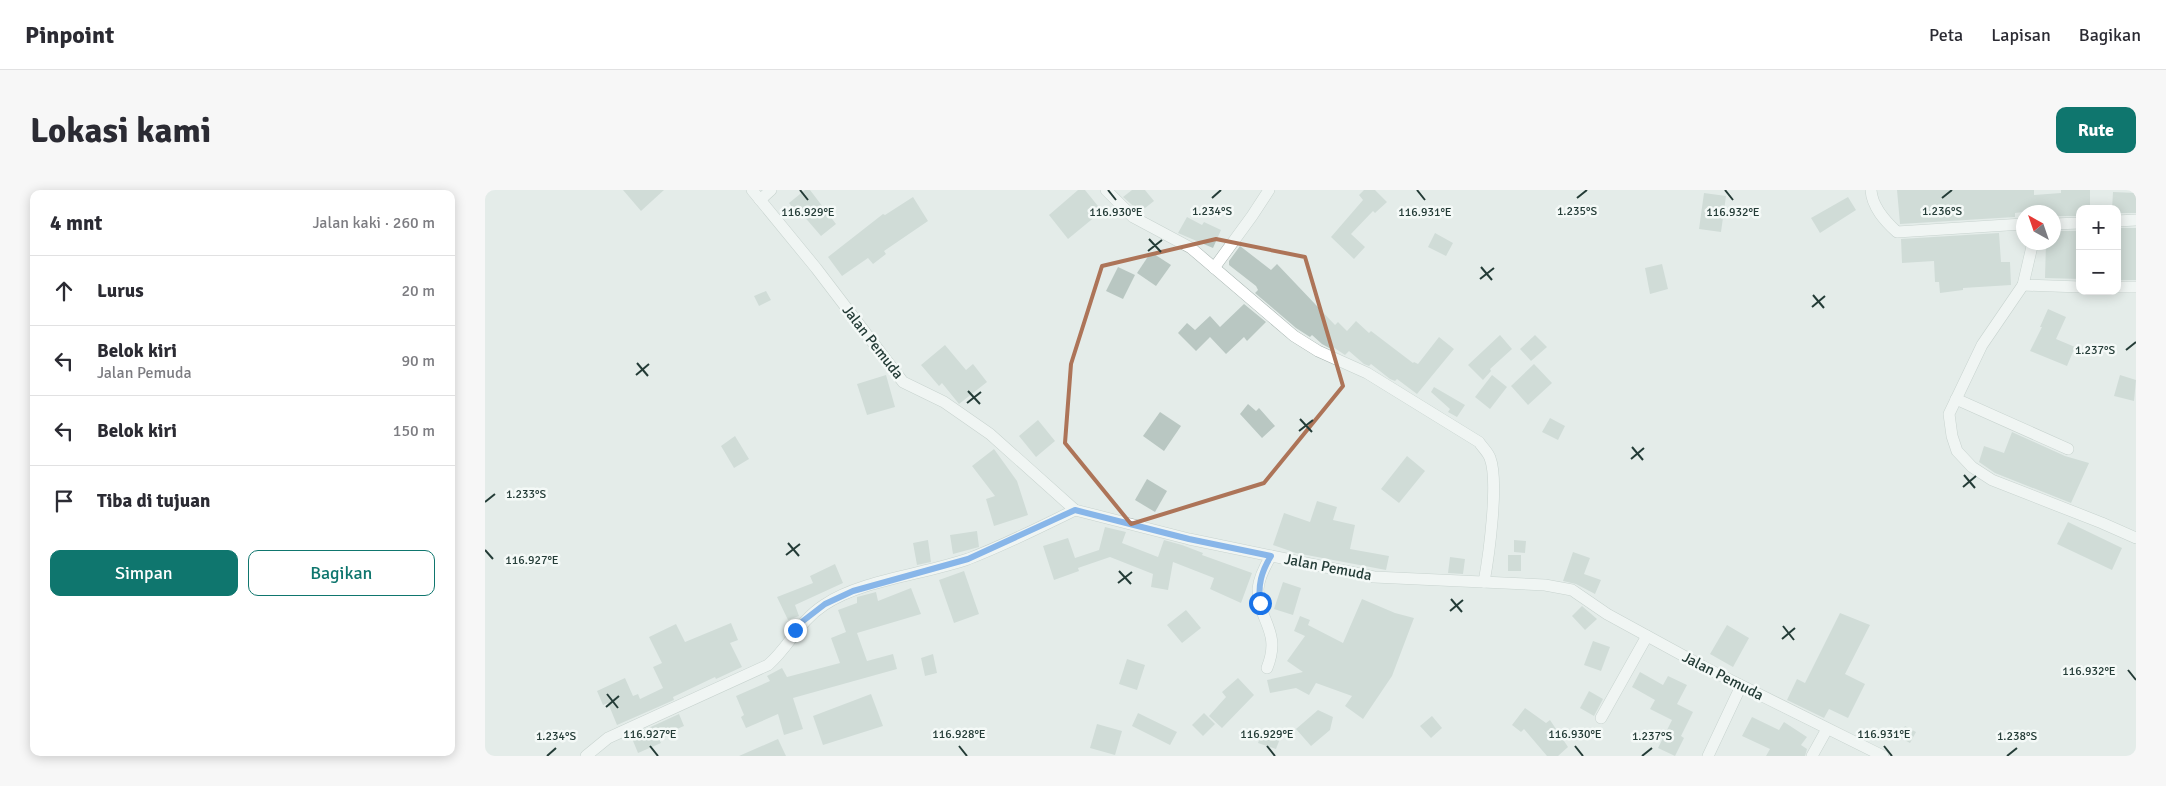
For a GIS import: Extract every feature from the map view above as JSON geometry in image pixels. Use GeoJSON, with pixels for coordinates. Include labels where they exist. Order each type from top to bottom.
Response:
{"type":"FeatureCollection","features":[{"type":"Feature","properties":{"kind":"street","name":"Jalan Pemuda"},"geometry":{"type":"LineString","coordinates":[[752,190],[816,268],[903,382],[944,402],[990,434],[1075,510],[1189,539],[1374,577],[1545,585],[1572,590],[1607,614],[1647,636],[1741,686],[1883,756]]}},
{"type":"Feature","properties":{"kind":"street"},"geometry":{"type":"LineString","coordinates":[[759,200],[771,190]]}},
{"type":"Feature","properties":{"kind":"street"},"geometry":{"type":"LineString","coordinates":[[1106,190],[1133,217],[1191,248],[1294,336],[1318,351],[1367,373],[1479,442],[1490,457],[1493,475],[1489,550],[1484,582]]}},
{"type":"Feature","properties":{"kind":"street"},"geometry":{"type":"LineString","coordinates":[[1214,268],[1269,190]]}},
{"type":"Feature","properties":{"kind":"street"},"geometry":{"type":"LineString","coordinates":[[1871,190],[1871,198],[1884,220],[1897,232],[2016,224]]}},
{"type":"Feature","properties":{"kind":"street"},"geometry":{"type":"LineString","coordinates":[[2121,221],[2136,220]]}},
{"type":"Feature","properties":{"kind":"street"},"geometry":{"type":"LineString","coordinates":[[2061,224],[2076,223]]}},
{"type":"Feature","properties":{"kind":"street"},"geometry":{"type":"LineString","coordinates":[[2031,250],[2023,285],[1982,345],[1949,414],[1952,436],[1957,450],[1972,467],[1992,480],[2136,538]]}},
{"type":"Feature","properties":{"kind":"street"},"geometry":{"type":"LineString","coordinates":[[2023,285],[2076,287]]}},
{"type":"Feature","properties":{"kind":"street"},"geometry":{"type":"LineString","coordinates":[[2121,287],[2136,287]]}},
{"type":"Feature","properties":{"kind":"street"},"geometry":{"type":"LineString","coordinates":[[1957,399],[2068,449]]}},
{"type":"Feature","properties":{"kind":"street"},"geometry":{"type":"LineString","coordinates":[[586,756],[608,738],[768,665],[779,655],[803,621],[825,604],[853,591],[968,559],[1075,510]]}},
{"type":"Feature","properties":{"kind":"street"},"geometry":{"type":"LineString","coordinates":[[1267,668],[1271,657],[1273,641],[1260,603],[1258,588],[1263,569],[1271,556]]}},
{"type":"Feature","properties":{"kind":"street"},"geometry":{"type":"LineString","coordinates":[[1601,718],[1647,636]]}},
{"type":"Feature","properties":{"kind":"street"},"geometry":{"type":"LineString","coordinates":[[1708,756],[1741,686]]}},
{"type":"Feature","properties":{"kind":"street"},"geometry":{"type":"LineString","coordinates":[[1811,756],[1827,728]]}},
{"type":"Feature","properties":{"kind":"highlighted area"},"geometry":{"type":"Polygon","coordinates":[[[1216,239],[1305,257],[1343,386],[1264,483],[1131,524],[1065,443],[1071,364],[1102,266],[1216,239]]]}},
{"type":"Feature","properties":{"kind":"building"},"geometry":{"type":"Polygon","coordinates":[[[623,190],[664,190],[641,211],[623,190]]]}},
{"type":"Feature","properties":{"kind":"building"},"geometry":{"type":"Polygon","coordinates":[[[805,190],[810,190],[836,224],[821,236],[802,214],[799,216],[789,203],[805,190]]]}},
{"type":"Feature","properties":{"kind":"building"},"geometry":{"type":"Polygon","coordinates":[[[1078,190],[1085,190],[1102,211],[1068,239],[1049,215],[1078,190]]]}},
{"type":"Feature","properties":{"kind":"building"},"geometry":{"type":"Polygon","coordinates":[[[1132,190],[1145,190],[1154,201],[1140,212],[1123,197],[1132,190]]]}},
{"type":"Feature","properties":{"kind":"building"},"geometry":{"type":"Polygon","coordinates":[[[1364,190],[1375,190],[1387,202],[1375,213],[1373,211],[1351,234],[1365,247],[1354,259],[1331,237],[1363,200],[1359,195],[1364,190]]]}},
{"type":"Feature","properties":{"kind":"building"},"geometry":{"type":"Polygon","coordinates":[[[1897,190],[2034,190],[2034,195],[2061,193],[2061,190],[2090,190],[2090,205],[2076,205],[2076,216],[2061,216],[2061,205],[2016,205],[2015,217],[1900,224],[1897,190]]]}},
{"type":"Feature","properties":{"kind":"building"},"geometry":{"type":"Polygon","coordinates":[[[2113,192],[2136,193],[2136,213],[2121,213],[2121,205],[2112,205],[2113,192]]]}},
{"type":"Feature","properties":{"kind":"building"},"geometry":{"type":"Polygon","coordinates":[[[1704,193],[1726,196],[1721,232],[1699,229],[1704,193]]]}},
{"type":"Feature","properties":{"kind":"building"},"geometry":{"type":"Polygon","coordinates":[[[913,197],[928,221],[884,251],[886,254],[873,264],[868,258],[842,276],[828,257],[883,214],[885,215],[913,197]]]}},
{"type":"Feature","properties":{"kind":"building"},"geometry":{"type":"Polygon","coordinates":[[[1848,197],[1856,210],[1820,233],[1811,218],[1848,197]]]}},
{"type":"Feature","properties":{"kind":"building"},"geometry":{"type":"Polygon","coordinates":[[[1187,217],[1202,225],[1204,222],[1221,230],[1213,248],[1178,233],[1187,217]]]}},
{"type":"Feature","properties":{"kind":"building"},"geometry":{"type":"Polygon","coordinates":[[[2121,228],[2136,228],[2136,280],[2121,280],[2121,228]]]}},
{"type":"Feature","properties":{"kind":"building"},"geometry":{"type":"Polygon","coordinates":[[[2061,231],[2076,231],[2076,279],[2045,278],[2046,250],[2061,250],[2061,231]]]}},
{"type":"Feature","properties":{"kind":"building"},"geometry":{"type":"Polygon","coordinates":[[[1435,233],[1453,243],[1446,256],[1428,247],[1435,233]]]}},
{"type":"Feature","properties":{"kind":"building"},"geometry":{"type":"Polygon","coordinates":[[[1999,233],[2001,262],[2010,262],[2011,285],[1963,288],[1963,290],[1940,293],[1939,282],[1935,282],[1934,261],[1902,263],[1901,239],[1999,233]]]}},
{"type":"Feature","properties":{"kind":"building"},"geometry":{"type":"Polygon","coordinates":[[[1240,246],[1271,270],[1277,264],[1335,325],[1338,322],[1347,331],[1356,321],[1369,333],[1371,331],[1413,363],[1418,364],[1439,337],[1454,349],[1417,394],[1397,379],[1395,381],[1390,379],[1371,364],[1369,366],[1364,364],[1349,351],[1345,355],[1333,347],[1331,349],[1312,335],[1310,337],[1296,328],[1255,293],[1258,290],[1256,286],[1229,265],[1229,261],[1240,246]]]}},
{"type":"Feature","properties":{"kind":"building"},"geometry":{"type":"Polygon","coordinates":[[[1151,252],[1171,265],[1156,286],[1137,273],[1151,252]]]}},
{"type":"Feature","properties":{"kind":"building"},"geometry":{"type":"Polygon","coordinates":[[[1662,264],[1668,289],[1650,294],[1645,268],[1662,264]]]}},
{"type":"Feature","properties":{"kind":"building"},"geometry":{"type":"Polygon","coordinates":[[[1118,267],[1135,275],[1123,299],[1106,291],[1118,267]]]}},
{"type":"Feature","properties":{"kind":"building"},"geometry":{"type":"Polygon","coordinates":[[[766,291],[771,300],[759,306],[754,296],[766,291]]]}},
{"type":"Feature","properties":{"kind":"building"},"geometry":{"type":"Polygon","coordinates":[[[1244,304],[1266,322],[1247,341],[1244,337],[1226,354],[1210,337],[1196,351],[1178,333],[1187,323],[1195,330],[1210,316],[1220,327],[1244,304]]]}},
{"type":"Feature","properties":{"kind":"building"},"geometry":{"type":"Polygon","coordinates":[[[2048,309],[2066,317],[2056,339],[2075,347],[2067,366],[2030,351],[2042,327],[2040,327],[2048,309]]]}},
{"type":"Feature","properties":{"kind":"building"},"geometry":{"type":"Polygon","coordinates":[[[1500,335],[1512,349],[1490,369],[1491,371],[1483,380],[1468,365],[1500,335]]]}},
{"type":"Feature","properties":{"kind":"building"},"geometry":{"type":"Polygon","coordinates":[[[1535,335],[1547,347],[1531,361],[1520,349],[1535,335]]]}},
{"type":"Feature","properties":{"kind":"building"},"geometry":{"type":"Polygon","coordinates":[[[945,345],[966,370],[973,364],[987,382],[959,404],[942,383],[939,386],[921,365],[945,345]]]}},
{"type":"Feature","properties":{"kind":"building"},"geometry":{"type":"Polygon","coordinates":[[[1534,364],[1552,383],[1528,405],[1511,386],[1534,364]]]}},
{"type":"Feature","properties":{"kind":"building"},"geometry":{"type":"Polygon","coordinates":[[[886,375],[895,407],[867,415],[857,384],[886,375]]]}},
{"type":"Feature","properties":{"kind":"building"},"geometry":{"type":"Polygon","coordinates":[[[1492,375],[1507,387],[1490,409],[1475,397],[1492,375]]]}},
{"type":"Feature","properties":{"kind":"building"},"geometry":{"type":"Polygon","coordinates":[[[2120,375],[2136,380],[2134,401],[2114,396],[2120,375]]]}},
{"type":"Feature","properties":{"kind":"building"},"geometry":{"type":"Polygon","coordinates":[[[1434,387],[1465,405],[1457,417],[1448,412],[1450,409],[1431,392],[1434,387]]]}},
{"type":"Feature","properties":{"kind":"building"},"geometry":{"type":"Polygon","coordinates":[[[1248,404],[1256,411],[1259,408],[1275,426],[1262,438],[1240,414],[1248,404]]]}},
{"type":"Feature","properties":{"kind":"building"},"geometry":{"type":"Polygon","coordinates":[[[1160,412],[1181,426],[1164,451],[1143,436],[1160,412]]]}},
{"type":"Feature","properties":{"kind":"building"},"geometry":{"type":"Polygon","coordinates":[[[1550,418],[1565,426],[1558,440],[1542,432],[1550,418]]]}},
{"type":"Feature","properties":{"kind":"building"},"geometry":{"type":"Polygon","coordinates":[[[1038,420],[1055,441],[1036,457],[1019,436],[1038,420]]]}},
{"type":"Feature","properties":{"kind":"building"},"geometry":{"type":"Polygon","coordinates":[[[2012,432],[2065,456],[2089,463],[2071,503],[1995,473],[1979,462],[1984,446],[2004,453],[2012,432]]]}},
{"type":"Feature","properties":{"kind":"building"},"geometry":{"type":"Polygon","coordinates":[[[735,436],[749,459],[734,468],[721,446],[735,436]]]}},
{"type":"Feature","properties":{"kind":"building"},"geometry":{"type":"Polygon","coordinates":[[[994,449],[1017,481],[1028,515],[994,526],[986,499],[995,496],[972,466],[994,449]]]}},
{"type":"Feature","properties":{"kind":"building"},"geometry":{"type":"Polygon","coordinates":[[[1407,456],[1425,471],[1399,503],[1381,489],[1407,456]]]}},
{"type":"Feature","properties":{"kind":"building"},"geometry":{"type":"Polygon","coordinates":[[[1147,479],[1167,491],[1155,512],[1135,500],[1147,479]]]}},
{"type":"Feature","properties":{"kind":"building"},"geometry":{"type":"Polygon","coordinates":[[[1317,501],[1337,507],[1333,520],[1355,525],[1350,549],[1389,556],[1386,570],[1296,553],[1273,545],[1284,513],[1310,522],[1317,501]]]}},
{"type":"Feature","properties":{"kind":"building"},"geometry":{"type":"Polygon","coordinates":[[[2068,522],[2122,548],[2112,570],[2057,544],[2068,522]]]}},
{"type":"Feature","properties":{"kind":"building"},"geometry":{"type":"Polygon","coordinates":[[[1105,527],[1126,532],[1122,543],[1158,557],[1164,540],[1182,545],[1203,553],[1202,555],[1252,573],[1241,603],[1210,589],[1214,578],[1173,562],[1168,590],[1151,587],[1153,574],[1110,557],[1078,568],[1079,571],[1054,580],[1043,546],[1068,538],[1075,558],[1099,550],[1105,527]]]}},
{"type":"Feature","properties":{"kind":"building"},"geometry":{"type":"Polygon","coordinates":[[[977,531],[979,547],[953,554],[950,535],[977,531]]]}},
{"type":"Feature","properties":{"kind":"building"},"geometry":{"type":"Polygon","coordinates":[[[928,540],[931,562],[917,565],[913,543],[928,540]]]}},
{"type":"Feature","properties":{"kind":"building"},"geometry":{"type":"Polygon","coordinates":[[[1514,540],[1526,541],[1525,553],[1514,552],[1514,540]]]}},
{"type":"Feature","properties":{"kind":"building"},"geometry":{"type":"Polygon","coordinates":[[[1573,552],[1590,558],[1584,574],[1601,580],[1595,594],[1576,584],[1563,581],[1573,552]]]}},
{"type":"Feature","properties":{"kind":"building"},"geometry":{"type":"Polygon","coordinates":[[[1508,555],[1521,555],[1521,571],[1508,571],[1508,555]]]}},
{"type":"Feature","properties":{"kind":"building"},"geometry":{"type":"Polygon","coordinates":[[[1450,557],[1465,559],[1463,574],[1448,573],[1450,557]]]}},
{"type":"Feature","properties":{"kind":"building"},"geometry":{"type":"Polygon","coordinates":[[[835,564],[843,583],[795,605],[799,616],[788,620],[777,597],[813,583],[810,576],[835,564]]]}},
{"type":"Feature","properties":{"kind":"building"},"geometry":{"type":"Polygon","coordinates":[[[964,571],[979,614],[954,623],[939,580],[964,571]]]}},
{"type":"Feature","properties":{"kind":"building"},"geometry":{"type":"Polygon","coordinates":[[[1283,582],[1301,588],[1293,615],[1274,609],[1283,582]]]}},
{"type":"Feature","properties":{"kind":"building"},"geometry":{"type":"Polygon","coordinates":[[[911,588],[921,614],[857,633],[867,661],[893,654],[897,669],[793,698],[803,729],[784,735],[778,714],[746,728],[741,717],[744,715],[736,696],[770,681],[767,676],[782,668],[787,677],[840,663],[831,638],[846,632],[838,610],[857,603],[857,597],[876,592],[878,601],[911,588]]]}},
{"type":"Feature","properties":{"kind":"building"},"geometry":{"type":"Polygon","coordinates":[[[1362,599],[1395,613],[1414,618],[1392,676],[1363,719],[1345,706],[1352,696],[1316,683],[1309,695],[1296,688],[1270,693],[1267,680],[1303,672],[1287,661],[1305,636],[1294,631],[1300,616],[1310,620],[1308,625],[1343,643],[1362,599]]]}},
{"type":"Feature","properties":{"kind":"building"},"geometry":{"type":"Polygon","coordinates":[[[1582,606],[1597,619],[1585,630],[1572,616],[1582,606]]]}},
{"type":"Feature","properties":{"kind":"building"},"geometry":{"type":"Polygon","coordinates":[[[1186,610],[1201,628],[1182,643],[1167,625],[1186,610]]]}},
{"type":"Feature","properties":{"kind":"building"},"geometry":{"type":"Polygon","coordinates":[[[1840,613],[1870,625],[1845,674],[1865,684],[1848,718],[1829,709],[1824,718],[1787,700],[1797,679],[1805,683],[1840,613]]]}},
{"type":"Feature","properties":{"kind":"building"},"geometry":{"type":"Polygon","coordinates":[[[731,623],[738,640],[730,643],[742,667],[716,679],[715,677],[673,697],[674,700],[617,725],[608,703],[603,705],[597,691],[625,678],[633,696],[638,694],[640,699],[663,688],[653,667],[662,663],[649,637],[676,624],[685,642],[731,623]]]}},
{"type":"Feature","properties":{"kind":"building"},"geometry":{"type":"Polygon","coordinates":[[[1727,625],[1749,638],[1733,667],[1710,654],[1727,625]]]}},
{"type":"Feature","properties":{"kind":"building"},"geometry":{"type":"Polygon","coordinates":[[[1593,641],[1610,647],[1601,671],[1584,665],[1593,641]]]}},
{"type":"Feature","properties":{"kind":"building"},"geometry":{"type":"Polygon","coordinates":[[[933,654],[937,673],[925,676],[921,658],[933,654]]]}},
{"type":"Feature","properties":{"kind":"building"},"geometry":{"type":"Polygon","coordinates":[[[1127,659],[1145,665],[1137,690],[1119,684],[1127,659]]]}},
{"type":"Feature","properties":{"kind":"building"},"geometry":{"type":"Polygon","coordinates":[[[1640,672],[1663,685],[1668,676],[1687,685],[1677,704],[1693,712],[1681,736],[1684,738],[1675,756],[1658,748],[1672,720],[1650,709],[1655,700],[1632,687],[1640,672]]]}},
{"type":"Feature","properties":{"kind":"building"},"geometry":{"type":"Polygon","coordinates":[[[1238,678],[1254,695],[1222,728],[1209,716],[1226,697],[1222,692],[1238,678]]]}},
{"type":"Feature","properties":{"kind":"building"},"geometry":{"type":"Polygon","coordinates":[[[1589,691],[1603,699],[1594,716],[1580,708],[1589,691]]]}},
{"type":"Feature","properties":{"kind":"building"},"geometry":{"type":"Polygon","coordinates":[[[871,694],[883,726],[823,745],[813,716],[871,694]]]}},
{"type":"Feature","properties":{"kind":"building"},"geometry":{"type":"Polygon","coordinates":[[[1525,708],[1546,723],[1550,720],[1568,747],[1558,756],[1547,756],[1524,729],[1521,732],[1512,725],[1525,708]]]}},
{"type":"Feature","properties":{"kind":"building"},"geometry":{"type":"Polygon","coordinates":[[[1318,710],[1333,717],[1330,730],[1311,746],[1296,729],[1318,710]]]}},
{"type":"Feature","properties":{"kind":"building"},"geometry":{"type":"Polygon","coordinates":[[[1138,713],[1177,732],[1170,745],[1132,726],[1138,713]]]}},
{"type":"Feature","properties":{"kind":"building"},"geometry":{"type":"Polygon","coordinates":[[[1204,713],[1215,724],[1203,736],[1192,725],[1204,713]]]}},
{"type":"Feature","properties":{"kind":"building"},"geometry":{"type":"Polygon","coordinates":[[[679,714],[684,726],[658,737],[661,743],[638,753],[631,736],[679,714]]]}},
{"type":"Feature","properties":{"kind":"building"},"geometry":{"type":"Polygon","coordinates":[[[1432,716],[1442,728],[1431,738],[1420,726],[1432,716]]]}},
{"type":"Feature","properties":{"kind":"building"},"geometry":{"type":"Polygon","coordinates":[[[1752,717],[1779,730],[1784,722],[1807,737],[1801,745],[1807,749],[1805,756],[1766,756],[1770,749],[1742,736],[1752,717]]]}},
{"type":"Feature","properties":{"kind":"building"},"geometry":{"type":"Polygon","coordinates":[[[1097,724],[1122,731],[1115,755],[1090,748],[1097,724]]]}},
{"type":"Feature","properties":{"kind":"building"},"geometry":{"type":"Polygon","coordinates":[[[1905,726],[1916,732],[1910,743],[1899,737],[1905,726]]]}},
{"type":"Feature","properties":{"kind":"building"},"geometry":{"type":"Polygon","coordinates":[[[1263,730],[1281,736],[1276,749],[1258,743],[1263,730]]]}},
{"type":"Feature","properties":{"kind":"building"},"geometry":{"type":"Polygon","coordinates":[[[778,739],[786,756],[739,756],[778,739]]]}},
{"type":"Feature","properties":{"kind":"route"},"geometry":{"type":"LineString","coordinates":[[795,630],[803,621],[825,604],[853,591],[968,559],[1075,510],[1189,539],[1271,556],[1263,569],[1258,588],[1260,603]]}}]}
